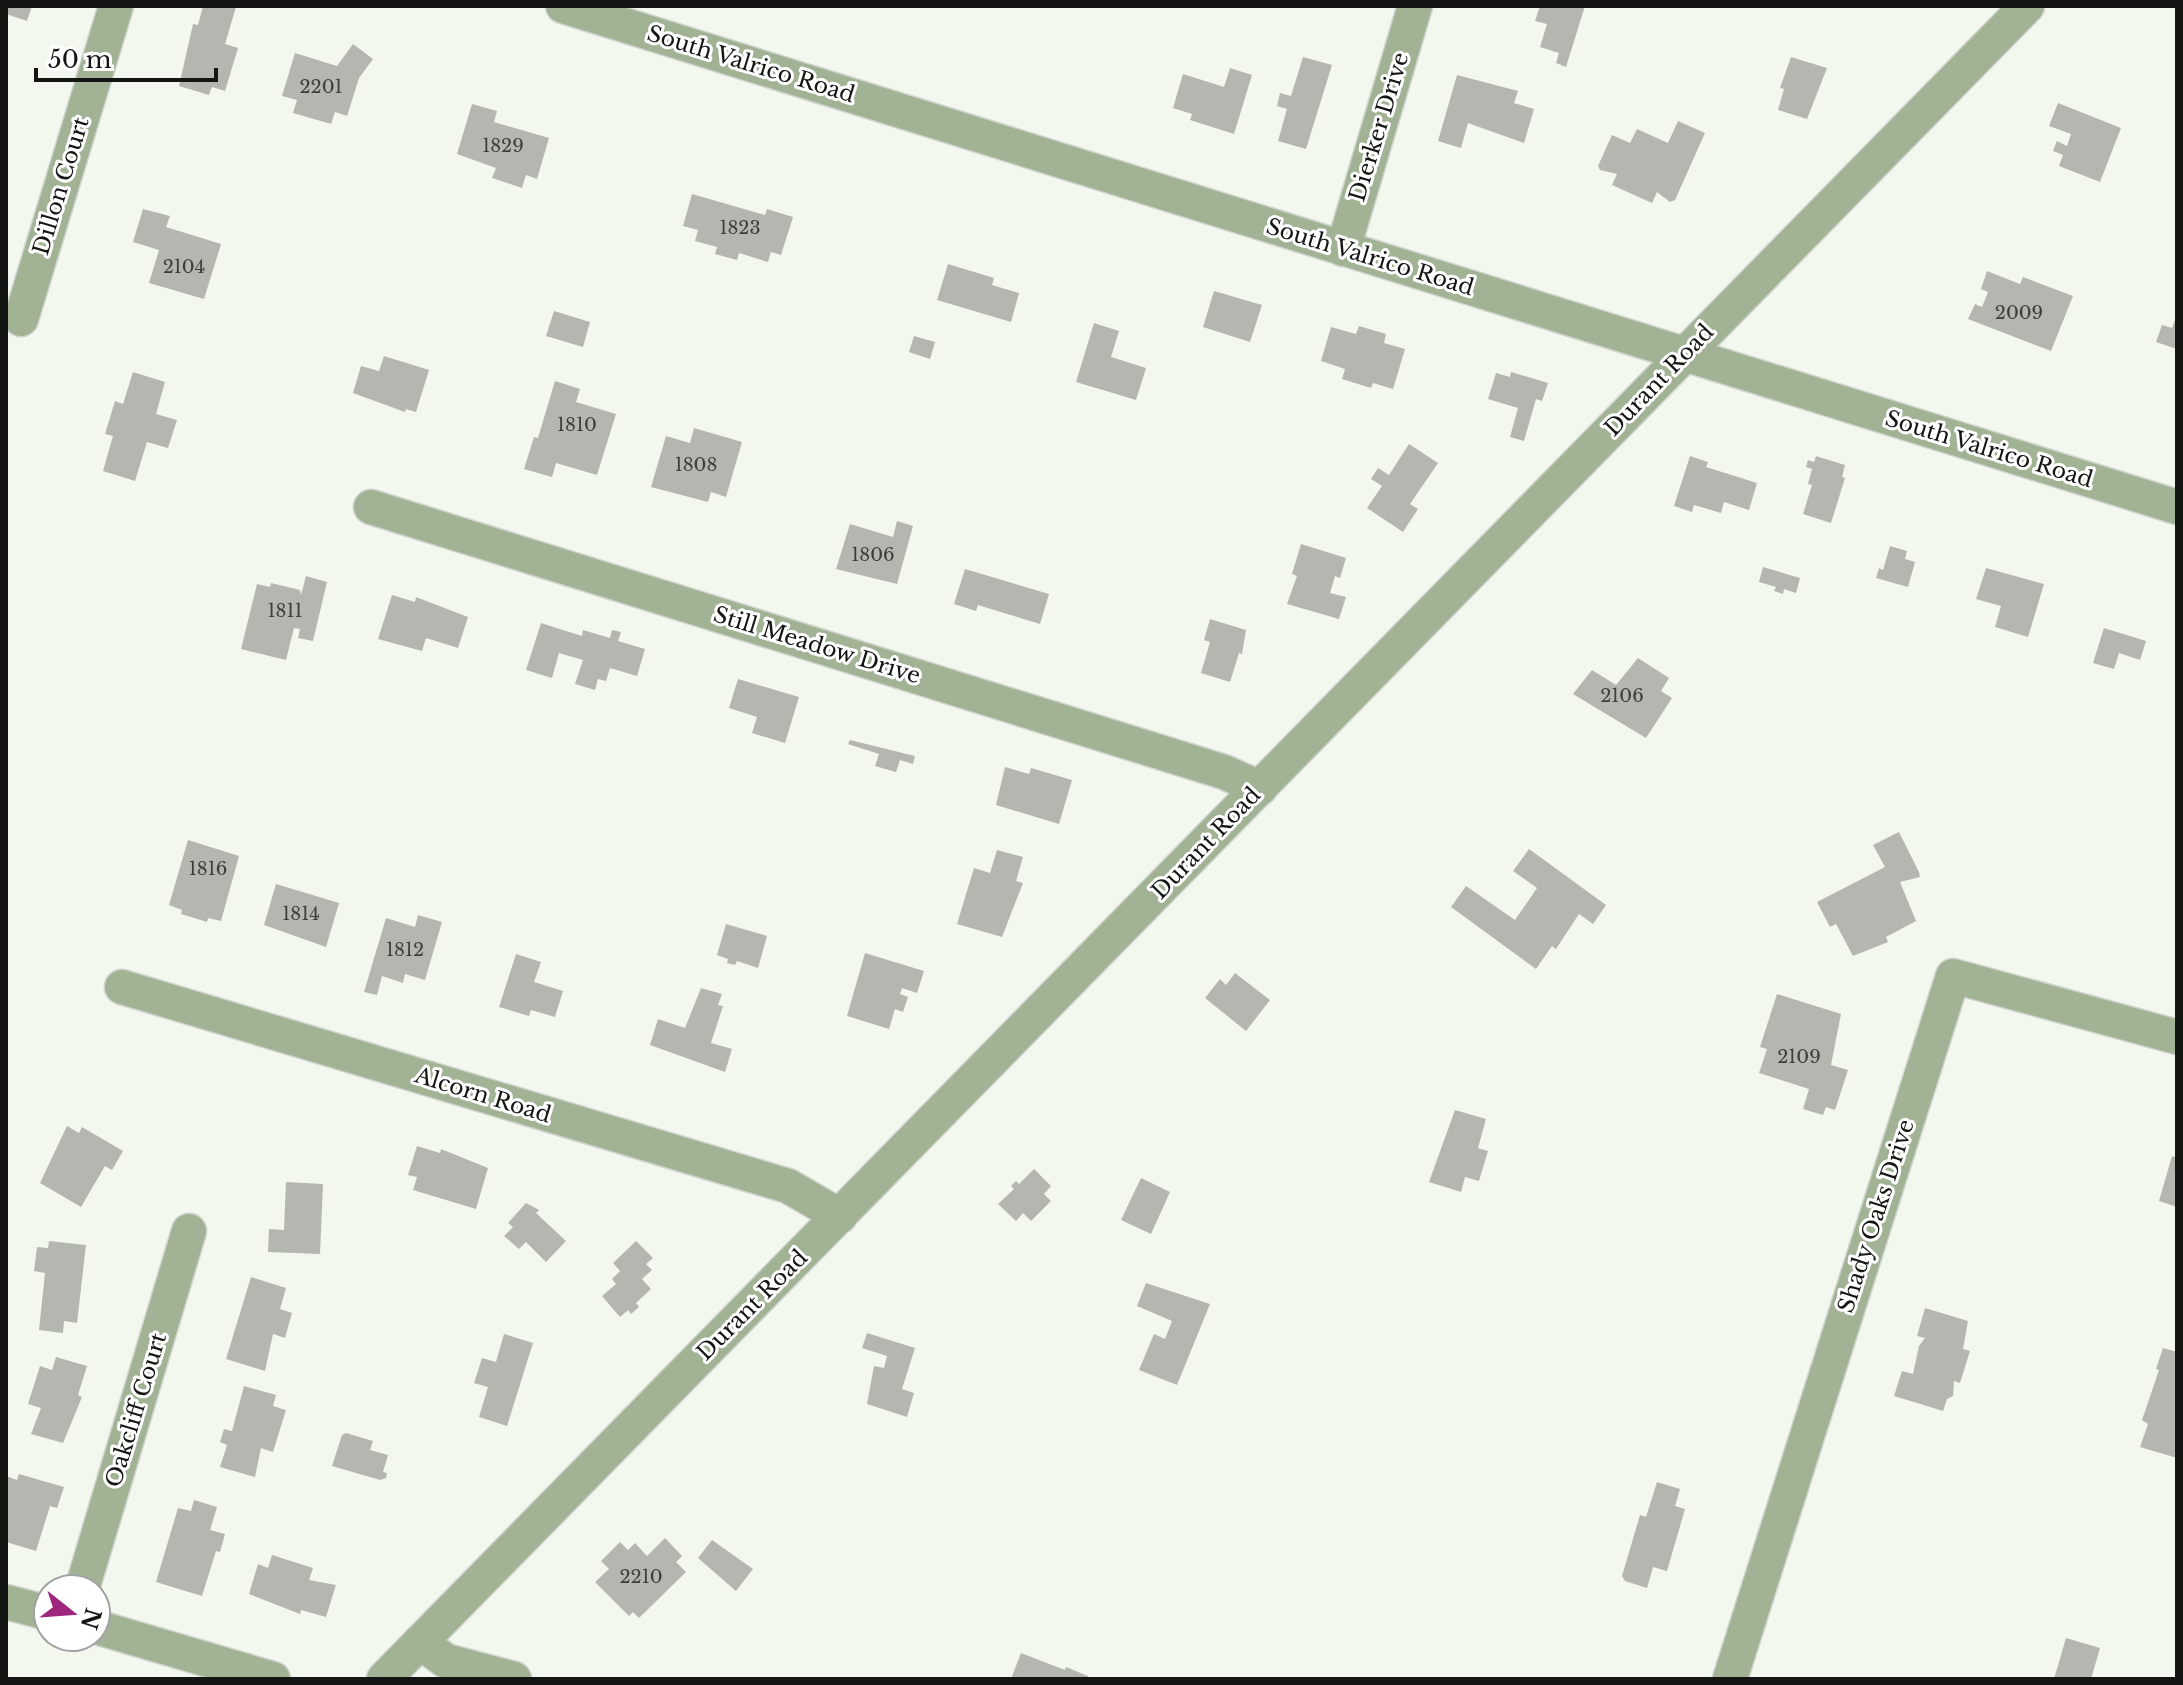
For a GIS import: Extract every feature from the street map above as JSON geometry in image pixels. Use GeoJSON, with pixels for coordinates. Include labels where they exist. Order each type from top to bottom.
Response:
{"type":"FeatureCollection","features":[{"type":"Feature","properties":{"kind":"street","name":"Dillon Court"},"geometry":{"type":"LineString","coordinates":[[21,319],[116,6]]}},
{"type":"Feature","properties":{"kind":"street","name":"South Valrico Road"},"geometry":{"type":"LineString","coordinates":[[563,6],[2177,507]]}},
{"type":"Feature","properties":{"kind":"street","name":"Dierker Drive"},"geometry":{"type":"LineString","coordinates":[[1343,249],[1415,6]]}},
{"type":"Feature","properties":{"kind":"street","name":"Durant Road"},"geometry":{"type":"LineString","coordinates":[[384,1679],[2027,6]]}},
{"type":"Feature","properties":{"kind":"street","name":"Still Meadow Drive"},"geometry":{"type":"LineString","coordinates":[[371,507],[1224,772],[1260,788]]}},
{"type":"Feature","properties":{"kind":"street","name":"Shady Oaks Drive"},"geometry":{"type":"LineString","coordinates":[[1730,1679],[1953,976],[2177,1037]]}},
{"type":"Feature","properties":{"kind":"street","name":"Alcorn Road"},"geometry":{"type":"LineString","coordinates":[[122,987],[788,1186],[840,1216]]}},
{"type":"Feature","properties":{"kind":"street","name":"Oakcliff Court"},"geometry":{"type":"LineString","coordinates":[[87,1573],[189,1231]]}},
{"type":"Feature","properties":{"kind":"street"},"geometry":{"type":"LineString","coordinates":[[6,1602],[32,1609]]}},
{"type":"Feature","properties":{"kind":"street"},"geometry":{"type":"LineString","coordinates":[[112,1632],[273,1679]]}},
{"type":"Feature","properties":{"kind":"street"},"geometry":{"type":"LineString","coordinates":[[420,1642],[446,1661],[514,1679]]}},
{"type":"Feature","properties":{"kind":"building"},"geometry":{"type":"Polygon","coordinates":[[[6,6],[32,6],[27,21],[6,14],[6,6]]]}},
{"type":"Feature","properties":{"kind":"building"},"geometry":{"type":"Polygon","coordinates":[[[203,6],[236,7],[225,44],[238,48],[225,91],[212,87],[209,95],[179,86],[193,24],[198,25],[203,6]]]}},
{"type":"Feature","properties":{"kind":"building"},"geometry":{"type":"Polygon","coordinates":[[[1540,6],[1585,6],[1566,67],[1556,63],[1559,53],[1540,47],[1547,24],[1535,21],[1540,6]]]}},
{"type":"Feature","properties":{"kind":"building"},"geometry":{"type":"Polygon","coordinates":[[[353,44],[373,59],[359,78],[347,116],[335,112],[331,124],[293,113],[297,100],[282,96],[295,53],[337,66],[353,44]]]}},
{"type":"Feature","properties":{"kind":"building"},"geometry":{"type":"Polygon","coordinates":[[[1303,57],[1332,65],[1306,149],[1278,141],[1287,109],[1277,106],[1280,93],[1291,96],[1303,57]]]}},
{"type":"Feature","properties":{"kind":"building"},"geometry":{"type":"Polygon","coordinates":[[[1791,57],[1827,68],[1807,119],[1778,110],[1784,89],[1780,88],[1791,57]]]}},
{"type":"Feature","properties":{"kind":"building"},"geometry":{"type":"Polygon","coordinates":[[[1230,68],[1252,75],[1234,134],[1190,120],[1192,114],[1173,108],[1183,74],[1224,87],[1230,68]]]}},
{"type":"Feature","properties":{"kind":"building"},"geometry":{"type":"Polygon","coordinates":[[[1457,75],[1518,91],[1514,103],[1534,109],[1524,143],[1468,123],[1461,148],[1438,141],[1457,75]]]}},
{"type":"Feature","properties":{"kind":"building"},"geometry":{"type":"Polygon","coordinates":[[[2058,103],[2121,128],[2100,182],[2059,166],[2063,155],[2053,151],[2057,141],[2067,146],[2071,134],[2049,126],[2058,103]]]}},
{"type":"Feature","properties":{"kind":"building"},"geometry":{"type":"Polygon","coordinates":[[[472,104],[497,111],[494,122],[549,138],[537,179],[526,175],[522,188],[492,178],[496,168],[457,154],[472,104]]]}},
{"type":"Feature","properties":{"kind":"building"},"geometry":{"type":"Polygon","coordinates":[[[1678,121],[1705,133],[1675,200],[1670,202],[1657,192],[1652,203],[1612,185],[1617,174],[1600,170],[1598,166],[1612,135],[1630,143],[1637,129],[1668,143],[1678,121]]]}},
{"type":"Feature","properties":{"kind":"building"},"geometry":{"type":"Polygon","coordinates":[[[692,194],[765,215],[767,209],[793,217],[781,255],[771,252],[768,262],[739,253],[737,260],[715,254],[717,247],[695,241],[698,230],[683,226],[692,194]]]}},
{"type":"Feature","properties":{"kind":"building"},"geometry":{"type":"Polygon","coordinates":[[[143,209],[170,216],[166,227],[221,244],[204,299],[149,283],[159,250],[133,242],[143,209]]]}},
{"type":"Feature","properties":{"kind":"building"},"geometry":{"type":"Polygon","coordinates":[[[948,264],[994,278],[992,285],[1019,293],[1011,322],[937,300],[948,264]]]}},
{"type":"Feature","properties":{"kind":"building"},"geometry":{"type":"Polygon","coordinates":[[[1987,271],[2020,284],[2023,277],[2073,296],[2051,351],[1968,319],[1975,304],[1982,307],[1988,292],[1981,289],[1987,271]]]}},
{"type":"Feature","properties":{"kind":"building"},"geometry":{"type":"Polygon","coordinates":[[[1214,291],[1262,305],[1250,342],[1203,327],[1214,291]]]}},
{"type":"Feature","properties":{"kind":"building"},"geometry":{"type":"Polygon","coordinates":[[[554,311],[590,322],[583,347],[546,336],[554,311]]]}},
{"type":"Feature","properties":{"kind":"building"},"geometry":{"type":"Polygon","coordinates":[[[2177,315],[2177,349],[2156,342],[2162,325],[2172,328],[2177,315]]]}},
{"type":"Feature","properties":{"kind":"building"},"geometry":{"type":"Polygon","coordinates":[[[1094,323],[1119,331],[1111,357],[1146,368],[1136,400],[1076,382],[1094,323]]]}},
{"type":"Feature","properties":{"kind":"building"},"geometry":{"type":"Polygon","coordinates":[[[1359,326],[1386,334],[1384,343],[1405,349],[1393,389],[1373,383],[1371,388],[1342,379],[1345,369],[1321,361],[1331,327],[1356,334],[1359,326]]]}},
{"type":"Feature","properties":{"kind":"building"},"geometry":{"type":"Polygon","coordinates":[[[914,336],[935,342],[930,359],[909,352],[914,336]]]}},
{"type":"Feature","properties":{"kind":"building"},"geometry":{"type":"Polygon","coordinates":[[[384,356],[429,370],[416,412],[406,409],[405,412],[353,393],[361,366],[379,371],[384,356]]]}},
{"type":"Feature","properties":{"kind":"building"},"geometry":{"type":"Polygon","coordinates":[[[133,372],[165,382],[156,414],[177,420],[168,448],[147,442],[135,481],[103,471],[113,436],[105,434],[115,401],[123,404],[133,372]]]}},
{"type":"Feature","properties":{"kind":"building"},"geometry":{"type":"Polygon","coordinates":[[[1511,372],[1548,383],[1542,401],[1536,399],[1524,441],[1510,437],[1518,408],[1488,399],[1496,373],[1510,377],[1511,372]]]}},
{"type":"Feature","properties":{"kind":"building"},"geometry":{"type":"Polygon","coordinates":[[[555,381],[580,389],[576,402],[616,414],[597,475],[556,463],[552,477],[524,469],[534,437],[538,438],[555,381]]]}},
{"type":"Feature","properties":{"kind":"building"},"geometry":{"type":"Polygon","coordinates":[[[694,428],[742,442],[726,497],[711,492],[708,502],[651,487],[666,436],[690,443],[694,428]]]}},
{"type":"Feature","properties":{"kind":"building"},"geometry":{"type":"Polygon","coordinates":[[[1409,444],[1438,463],[1410,504],[1418,509],[1403,532],[1367,508],[1382,486],[1371,479],[1378,468],[1389,475],[1409,444]]]}},
{"type":"Feature","properties":{"kind":"building"},"geometry":{"type":"Polygon","coordinates":[[[1690,456],[1708,462],[1706,467],[1757,483],[1749,510],[1724,502],[1721,513],[1694,505],[1692,512],[1674,506],[1690,456]]]}},
{"type":"Feature","properties":{"kind":"building"},"geometry":{"type":"Polygon","coordinates":[[[1816,456],[1845,465],[1842,477],[1845,478],[1831,523],[1803,514],[1812,485],[1808,484],[1812,469],[1806,467],[1808,460],[1814,462],[1816,456]]]}},
{"type":"Feature","properties":{"kind":"building"},"geometry":{"type":"Polygon","coordinates":[[[897,521],[913,526],[897,584],[836,569],[850,524],[893,537],[897,521]]]}},
{"type":"Feature","properties":{"kind":"building"},"geometry":{"type":"Polygon","coordinates":[[[1301,544],[1346,558],[1340,578],[1335,576],[1330,593],[1346,597],[1339,619],[1287,604],[1297,576],[1292,574],[1301,544]]]}},
{"type":"Feature","properties":{"kind":"building"},"geometry":{"type":"Polygon","coordinates":[[[1890,546],[1907,551],[1905,559],[1915,562],[1908,587],[1876,578],[1879,568],[1883,570],[1890,546]]]}},
{"type":"Feature","properties":{"kind":"building"},"geometry":{"type":"Polygon","coordinates":[[[1763,567],[1800,578],[1796,593],[1784,589],[1783,594],[1774,591],[1776,587],[1759,582],[1763,567]]]}},
{"type":"Feature","properties":{"kind":"building"},"geometry":{"type":"Polygon","coordinates":[[[1986,568],[2044,584],[2028,637],[1995,627],[2001,606],[1976,599],[1986,568]]]}},
{"type":"Feature","properties":{"kind":"building"},"geometry":{"type":"Polygon","coordinates":[[[965,569],[1049,594],[1040,624],[978,605],[976,611],[954,604],[965,569]]]}},
{"type":"Feature","properties":{"kind":"building"},"geometry":{"type":"Polygon","coordinates":[[[306,576],[327,582],[313,641],[298,638],[300,629],[294,628],[286,660],[241,649],[257,584],[270,587],[271,583],[300,590],[301,595],[306,576]]]}},
{"type":"Feature","properties":{"kind":"building"},"geometry":{"type":"Polygon","coordinates":[[[392,595],[415,602],[416,597],[468,617],[458,648],[426,638],[422,651],[378,639],[392,595]]]}},
{"type":"Feature","properties":{"kind":"building"},"geometry":{"type":"Polygon","coordinates":[[[1210,619],[1246,630],[1242,654],[1239,653],[1230,682],[1201,673],[1210,642],[1204,640],[1210,619]]]}},
{"type":"Feature","properties":{"kind":"building"},"geometry":{"type":"Polygon","coordinates":[[[541,623],[582,636],[583,630],[610,638],[612,630],[621,632],[618,641],[645,649],[637,676],[610,668],[606,681],[598,679],[595,690],[575,684],[583,660],[559,653],[552,678],[526,670],[541,623]]]}},
{"type":"Feature","properties":{"kind":"building"},"geometry":{"type":"Polygon","coordinates":[[[2104,628],[2146,641],[2140,660],[2119,653],[2114,669],[2093,663],[2104,628]]]}},
{"type":"Feature","properties":{"kind":"building"},"geometry":{"type":"Polygon","coordinates":[[[1638,658],[1669,678],[1661,691],[1672,698],[1646,738],[1573,694],[1592,670],[1616,685],[1638,658]]]}},
{"type":"Feature","properties":{"kind":"building"},"geometry":{"type":"Polygon","coordinates":[[[738,679],[799,697],[785,743],[752,733],[757,717],[729,708],[738,679]]]}},
{"type":"Feature","properties":{"kind":"building"},"geometry":{"type":"Polygon","coordinates":[[[850,740],[915,756],[913,764],[900,760],[896,772],[875,766],[879,754],[848,744],[850,740]]]}},
{"type":"Feature","properties":{"kind":"building"},"geometry":{"type":"Polygon","coordinates":[[[1005,767],[1029,774],[1031,768],[1072,780],[1059,824],[996,805],[1005,767]]]}},
{"type":"Feature","properties":{"kind":"building"},"geometry":{"type":"Polygon","coordinates":[[[1899,832],[1920,877],[1900,882],[1916,921],[1886,937],[1888,942],[1853,956],[1836,924],[1830,927],[1817,902],[1885,867],[1873,845],[1899,832]]]}},
{"type":"Feature","properties":{"kind":"building"},"geometry":{"type":"Polygon","coordinates":[[[188,840],[239,856],[221,921],[208,918],[207,922],[181,914],[182,910],[169,905],[188,840]]]}},
{"type":"Feature","properties":{"kind":"building"},"geometry":{"type":"Polygon","coordinates":[[[1529,849],[1606,905],[1593,924],[1579,914],[1556,949],[1552,946],[1536,969],[1451,907],[1466,886],[1515,920],[1537,888],[1513,871],[1529,849]]]}},
{"type":"Feature","properties":{"kind":"building"},"geometry":{"type":"Polygon","coordinates":[[[997,850],[1023,857],[1016,881],[1023,883],[1002,937],[957,924],[974,868],[990,873],[997,850]]]}},
{"type":"Feature","properties":{"kind":"building"},"geometry":{"type":"Polygon","coordinates":[[[276,884],[339,903],[326,947],[264,925],[276,884]]]}},
{"type":"Feature","properties":{"kind":"building"},"geometry":{"type":"Polygon","coordinates":[[[418,915],[442,922],[425,980],[405,974],[403,983],[382,976],[377,995],[364,992],[386,918],[415,927],[418,915]]]}},
{"type":"Feature","properties":{"kind":"building"},"geometry":{"type":"Polygon","coordinates":[[[726,924],[767,936],[758,968],[737,961],[735,965],[727,963],[728,959],[717,955],[726,924]]]}},
{"type":"Feature","properties":{"kind":"building"},"geometry":{"type":"Polygon","coordinates":[[[865,953],[924,971],[917,993],[902,988],[900,994],[908,997],[903,1012],[895,1009],[889,1029],[847,1016],[865,953]]]}},
{"type":"Feature","properties":{"kind":"building"},"geometry":{"type":"Polygon","coordinates":[[[516,954],[541,962],[534,982],[563,991],[555,1017],[531,1010],[529,1016],[499,1007],[516,954]]]}},
{"type":"Feature","properties":{"kind":"building"},"geometry":{"type":"Polygon","coordinates":[[[1235,973],[1270,1000],[1246,1031],[1205,998],[1220,979],[1226,985],[1235,973]]]}},
{"type":"Feature","properties":{"kind":"building"},"geometry":{"type":"Polygon","coordinates":[[[701,988],[722,994],[718,1005],[723,1006],[711,1043],[732,1049],[725,1072],[650,1045],[658,1019],[685,1028],[701,988]]]}},
{"type":"Feature","properties":{"kind":"building"},"geometry":{"type":"Polygon","coordinates":[[[1777,994],[1841,1014],[1831,1065],[1848,1070],[1835,1110],[1826,1107],[1823,1115],[1803,1109],[1809,1089],[1759,1073],[1767,1049],[1760,1047],[1777,994]]]}},
{"type":"Feature","properties":{"kind":"building"},"geometry":{"type":"Polygon","coordinates":[[[1455,1110],[1486,1119],[1478,1148],[1488,1151],[1479,1181],[1465,1177],[1461,1192],[1429,1182],[1455,1110]]]}},
{"type":"Feature","properties":{"kind":"building"},"geometry":{"type":"Polygon","coordinates":[[[67,1126],[79,1133],[82,1127],[123,1151],[112,1170],[105,1166],[81,1207],[40,1183],[67,1126]]]}},
{"type":"Feature","properties":{"kind":"building"},"geometry":{"type":"Polygon","coordinates":[[[417,1146],[440,1153],[441,1149],[488,1168],[476,1209],[413,1190],[417,1177],[408,1175],[417,1146]]]}},
{"type":"Feature","properties":{"kind":"building"},"geometry":{"type":"Polygon","coordinates":[[[2172,1156],[2177,1158],[2177,1207],[2159,1201],[2172,1156]]]}},
{"type":"Feature","properties":{"kind":"building"},"geometry":{"type":"Polygon","coordinates":[[[1034,1169],[1051,1186],[1044,1194],[1051,1201],[1031,1221],[1023,1213],[1016,1221],[998,1204],[1014,1189],[1011,1186],[1016,1181],[1019,1184],[1034,1169]]]}},
{"type":"Feature","properties":{"kind":"building"},"geometry":{"type":"Polygon","coordinates":[[[1141,1178],[1170,1192],[1151,1234],[1121,1220],[1141,1178]]]}},
{"type":"Feature","properties":{"kind":"building"},"geometry":{"type":"Polygon","coordinates":[[[286,1182],[323,1184],[320,1254],[268,1252],[269,1229],[284,1230],[286,1182]]]}},
{"type":"Feature","properties":{"kind":"building"},"geometry":{"type":"Polygon","coordinates":[[[526,1203],[539,1210],[536,1213],[566,1241],[546,1262],[526,1242],[519,1249],[504,1236],[513,1227],[508,1223],[526,1203]]]}},
{"type":"Feature","properties":{"kind":"building"},"geometry":{"type":"Polygon","coordinates":[[[49,1241],[86,1245],[77,1323],[64,1321],[63,1333],[39,1330],[45,1273],[34,1271],[37,1247],[48,1248],[49,1241]]]}},
{"type":"Feature","properties":{"kind":"building"},"geometry":{"type":"Polygon","coordinates":[[[636,1241],[653,1258],[646,1264],[652,1270],[642,1279],[651,1289],[636,1303],[639,1307],[631,1314],[628,1310],[620,1317],[602,1296],[616,1284],[612,1279],[620,1271],[613,1263],[636,1241]]]}},
{"type":"Feature","properties":{"kind":"building"},"geometry":{"type":"Polygon","coordinates":[[[251,1277],[286,1288],[280,1309],[292,1313],[285,1338],[273,1334],[265,1371],[226,1359],[251,1277]]]}},
{"type":"Feature","properties":{"kind":"building"},"geometry":{"type":"Polygon","coordinates":[[[1146,1283],[1210,1304],[1177,1385],[1139,1370],[1154,1334],[1165,1339],[1172,1321],[1137,1306],[1146,1283]]]}},
{"type":"Feature","properties":{"kind":"building"},"geometry":{"type":"Polygon","coordinates":[[[1925,1308],[1968,1321],[1963,1349],[1970,1351],[1960,1383],[1954,1381],[1953,1396],[1947,1399],[1943,1411],[1894,1396],[1902,1371],[1913,1374],[1919,1346],[1925,1338],[1917,1336],[1925,1308]]]}},
{"type":"Feature","properties":{"kind":"building"},"geometry":{"type":"Polygon","coordinates":[[[867,1333],[915,1348],[902,1389],[914,1393],[907,1417],[867,1404],[874,1366],[884,1368],[887,1356],[862,1348],[867,1333]]]}},
{"type":"Feature","properties":{"kind":"building"},"geometry":{"type":"Polygon","coordinates":[[[504,1334],[533,1343],[507,1426],[479,1417],[488,1387],[474,1383],[482,1358],[496,1362],[504,1334]]]}},
{"type":"Feature","properties":{"kind":"building"},"geometry":{"type":"Polygon","coordinates":[[[2163,1348],[2177,1352],[2177,1458],[2140,1447],[2148,1424],[2142,1420],[2163,1348]]]}},
{"type":"Feature","properties":{"kind":"building"},"geometry":{"type":"Polygon","coordinates":[[[56,1357],[87,1366],[78,1395],[82,1397],[63,1443],[31,1434],[41,1408],[28,1404],[40,1366],[52,1370],[56,1357]]]}},
{"type":"Feature","properties":{"kind":"building"},"geometry":{"type":"Polygon","coordinates":[[[244,1386],[276,1395],[273,1406],[286,1410],[273,1452],[261,1448],[255,1477],[220,1467],[227,1445],[220,1442],[224,1429],[232,1431],[244,1386]]]}},
{"type":"Feature","properties":{"kind":"building"},"geometry":{"type":"Polygon","coordinates":[[[346,1433],[373,1441],[370,1450],[388,1455],[383,1472],[387,1473],[386,1478],[380,1480],[332,1466],[342,1435],[346,1433]]]}},
{"type":"Feature","properties":{"kind":"building"},"geometry":{"type":"Polygon","coordinates":[[[19,1474],[64,1487],[57,1508],[50,1506],[36,1551],[6,1542],[6,1476],[17,1480],[19,1474]]]}},
{"type":"Feature","properties":{"kind":"building"},"geometry":{"type":"Polygon","coordinates":[[[1657,1482],[1680,1489],[1675,1506],[1685,1509],[1667,1571],[1653,1567],[1647,1588],[1625,1581],[1622,1576],[1640,1515],[1646,1517],[1657,1482]]]}},
{"type":"Feature","properties":{"kind":"building"},"geometry":{"type":"Polygon","coordinates":[[[194,1500],[217,1507],[210,1530],[225,1534],[220,1552],[216,1551],[202,1596],[156,1582],[178,1508],[191,1511],[194,1500]]]}},
{"type":"Feature","properties":{"kind":"building"},"geometry":{"type":"Polygon","coordinates":[[[665,1538],[682,1556],[676,1562],[686,1572],[639,1618],[633,1612],[629,1616],[595,1582],[609,1569],[601,1561],[620,1542],[628,1550],[635,1543],[647,1556],[665,1538]]]}},
{"type":"Feature","properties":{"kind":"building"},"geometry":{"type":"Polygon","coordinates":[[[712,1540],[753,1569],[736,1591],[698,1558],[712,1540]]]}},
{"type":"Feature","properties":{"kind":"building"},"geometry":{"type":"Polygon","coordinates":[[[272,1555],[313,1568],[309,1580],[336,1585],[326,1617],[301,1610],[300,1614],[249,1594],[258,1564],[268,1568],[272,1555]]]}},
{"type":"Feature","properties":{"kind":"building"},"geometry":{"type":"Polygon","coordinates":[[[2066,1638],[2100,1648],[2091,1679],[2054,1679],[2066,1638]]]}},
{"type":"Feature","properties":{"kind":"building"},"geometry":{"type":"Polygon","coordinates":[[[1021,1653],[1065,1670],[1066,1667],[1088,1676],[1087,1679],[1011,1679],[1021,1653]]]}}]}
